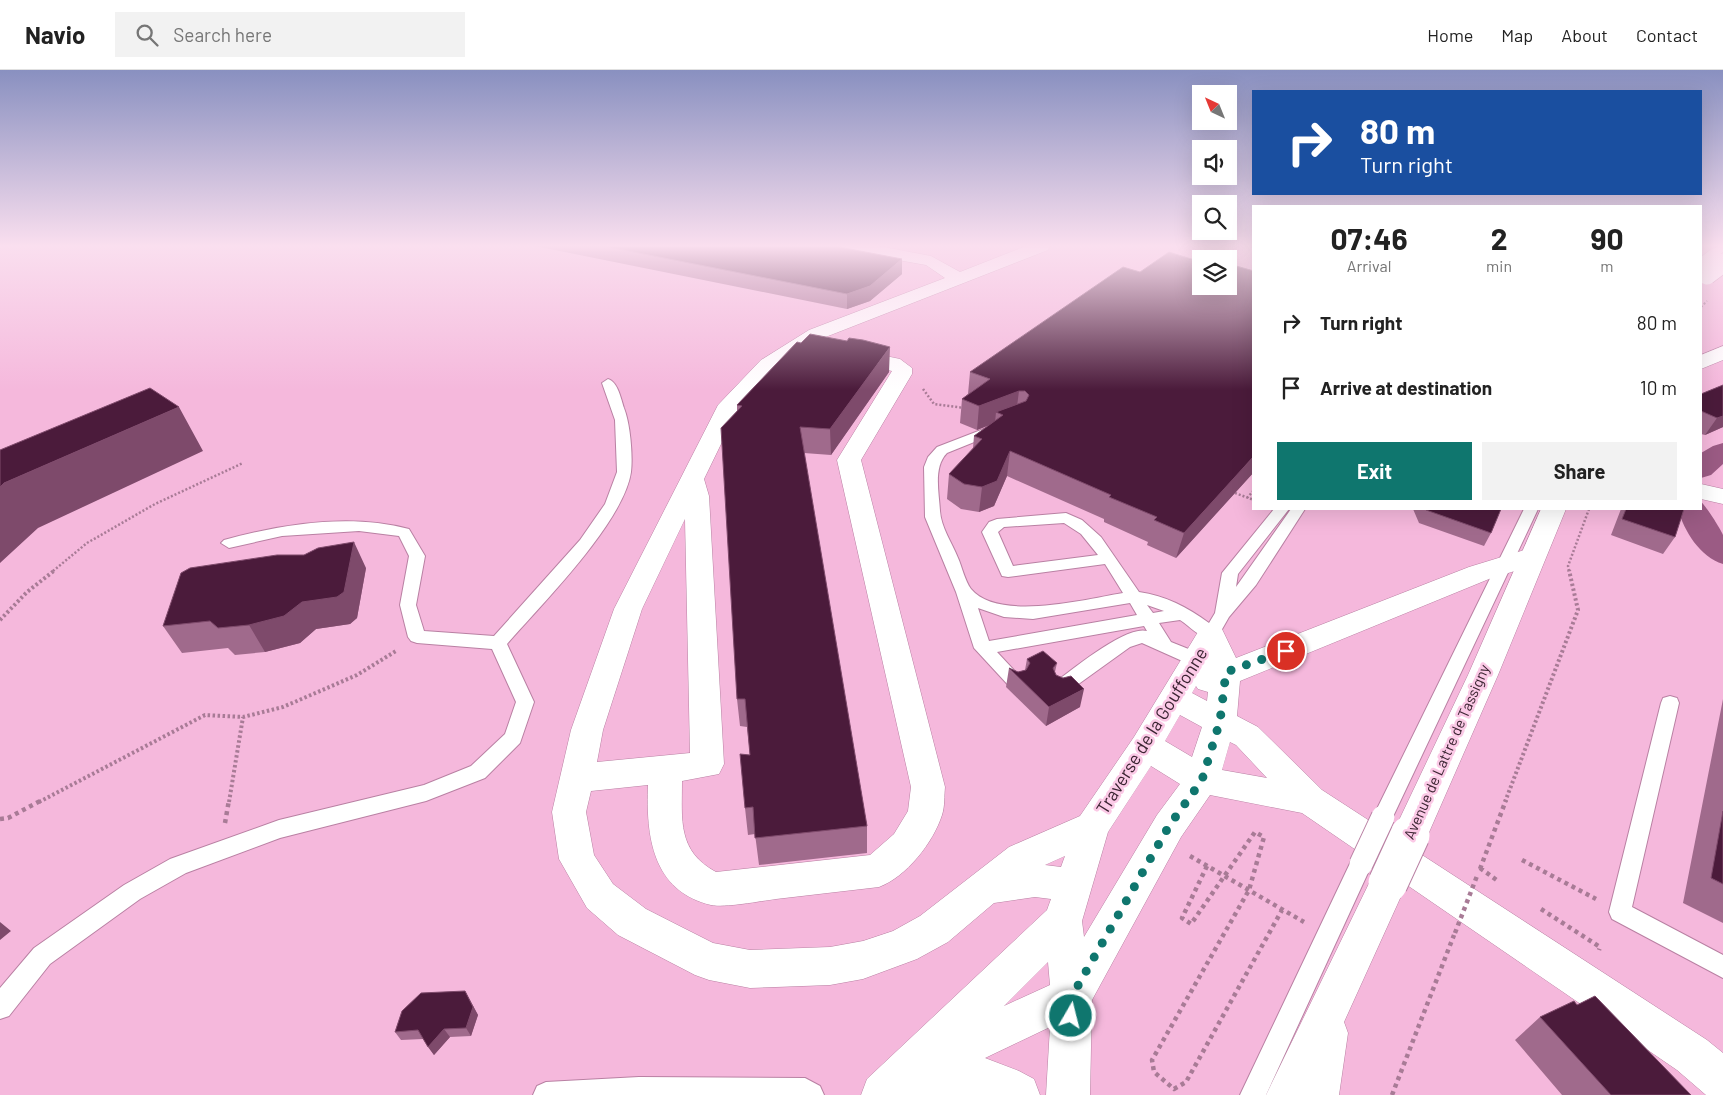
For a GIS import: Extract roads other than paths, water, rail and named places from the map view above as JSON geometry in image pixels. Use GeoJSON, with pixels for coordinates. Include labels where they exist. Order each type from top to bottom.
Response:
{"type":"FeatureCollection","features":[{"type":"Feature","properties":{"kind":"street"},"geometry":{"type":"LineString","coordinates":[[818,350],[816,334],[917,294]]}},
{"type":"Feature","properties":{"kind":"street"},"geometry":{"type":"LineString","coordinates":[[665,770],[664,826],[671,855],[694,880],[713,889],[879,871],[907,845],[925,814],[928,788],[850,460],[902,374],[902,368],[893,363],[818,350],[768,364],[729,405],[628,609],[587,730],[569,812],[577,859],[600,896],[632,922],[709,961],[750,969],[788,970],[830,966],[863,960],[903,946],[934,929],[981,889],[1022,858],[1092,827]]}},
{"type":"Feature","properties":{"kind":"street"},"geometry":{"type":"LineString","coordinates":[[1702,362],[1723,352]]}},
{"type":"Feature","properties":{"kind":"street"},"geometry":{"type":"LineString","coordinates":[[576,778],[665,770],[707,764],[697,496],[692,478]]}},
{"type":"Feature","properties":{"kind":"street","name":"Avenue de Lattre de Tassigny"},"geometry":{"type":"LineString","coordinates":[[1288,1095],[1336,993],[1375,874],[1397,826],[1482,675],[1517,560],[1552,510]]}},
{"type":"Feature","properties":{"kind":"street"},"geometry":{"type":"LineString","coordinates":[[1214,645],[1286,651],[1517,560]]}},
{"type":"Feature","properties":{"kind":"street","name":"Traverse de la Gouffonne"},"geometry":{"type":"LineString","coordinates":[[898,1087],[1069,903],[1092,827],[1146,746],[1174,698],[1214,645]]}},
{"type":"Feature","properties":{"kind":"street","name":"Traverse de la Gouffonne"},"geometry":{"type":"LineString","coordinates":[[1072,996],[1169,826],[1202,780],[1220,721],[1214,645]]}},
{"type":"Feature","properties":{"kind":"street"},"geometry":{"type":"LineString","coordinates":[[1174,698],[1247,736],[1310,800],[1692,1055],[1723,1081]]}},
{"type":"Feature","properties":{"kind":"street"},"geometry":{"type":"LineString","coordinates":[[1146,746],[1202,780],[1310,800]]}},
{"type":"Feature","properties":{"kind":"street"},"geometry":{"type":"LineString","coordinates":[[981,889],[1034,880],[1069,903],[1072,996],[1068,1095]]}},
{"type":"Feature","properties":{"kind":"street","name":"Avenue de Lattre de Tassigny"},"geometry":{"type":"LineString","coordinates":[[1317,1095],[1336,993]]}},
{"type":"Feature","properties":{"kind":"street"},"geometry":{"type":"LineString","coordinates":[[898,1087],[1072,996]]}},
{"type":"Feature","properties":{"kind":"street"},"geometry":{"type":"LineString","coordinates":[[898,1087],[973,1075],[1006,1086],[1018,1095]]}},
{"type":"Feature","properties":{"kind":"lane"},"geometry":{"type":"LineString","coordinates":[[498,643],[585,544],[612,504],[624,472],[622,420],[608,383]]}},
{"type":"Feature","properties":{"kind":"lane"},"geometry":{"type":"LineString","coordinates":[[1008,423],[942,450],[935,457],[931,467],[933,517],[964,592],[983,648],[1016,682]]}},
{"type":"Feature","properties":{"kind":"lane"},"geometry":{"type":"LineString","coordinates":[[1214,645],[1230,573],[1281,510]]}},
{"type":"Feature","properties":{"kind":"lane"},"geometry":{"type":"LineString","coordinates":[[1214,645],[1250,581],[1297,510]]}},
{"type":"Feature","properties":{"kind":"lane"},"geometry":{"type":"LineString","coordinates":[[1517,560],[1531,510]]}},
{"type":"Feature","properties":{"kind":"lane"},"geometry":{"type":"LineString","coordinates":[[1107,559],[1008,572],[990,532],[994,525],[1002,522],[1066,518],[1076,521],[1087,530],[1134,597],[1164,644]]}},
{"type":"Feature","properties":{"kind":"lane"},"geometry":{"type":"LineString","coordinates":[[229,543],[282,531],[359,526],[404,532],[416,556],[408,605],[417,638],[498,643]]}},
{"type":"Feature","properties":{"kind":"lane"},"geometry":{"type":"LineString","coordinates":[[964,592],[977,602],[1004,611],[1033,613],[1134,597],[1154,598],[1184,613],[1214,645]]}},
{"type":"Feature","properties":{"kind":"lane"},"geometry":{"type":"LineString","coordinates":[[983,648],[1184,613]]}},
{"type":"Feature","properties":{"kind":"lane"},"geometry":{"type":"LineString","coordinates":[[1060,688],[1124,643],[1142,636],[1164,644],[1214,645]]}},
{"type":"Feature","properties":{"kind":"lane"},"geometry":{"type":"LineString","coordinates":[[0,1008],[42,956],[132,892],[178,866],[279,829],[426,793],[478,772],[513,738],[525,702],[498,643]]}},
{"type":"Feature","properties":{"kind":"lane"},"geometry":{"type":"LineString","coordinates":[[1670,703],[1620,912],[1723,967]]}},
{"type":"Feature","properties":{"kind":"lane"},"geometry":{"type":"LineString","coordinates":[[1253,1095],[1375,874]]}},
{"type":"Feature","properties":{"kind":"lane"},"geometry":{"type":"LineString","coordinates":[[546,1095],[639,1090],[805,1091],[811,1095]]}},
{"type":"Feature","properties":{"kind":"waterway"},"geometry":{"type":"LineString","coordinates":[[1702,465],[1723,452]]}},
{"type":"Feature","properties":{"kind":"waterway"},"geometry":{"type":"LineString","coordinates":[[1693,510],[1705,533],[1723,553]]}}]}
